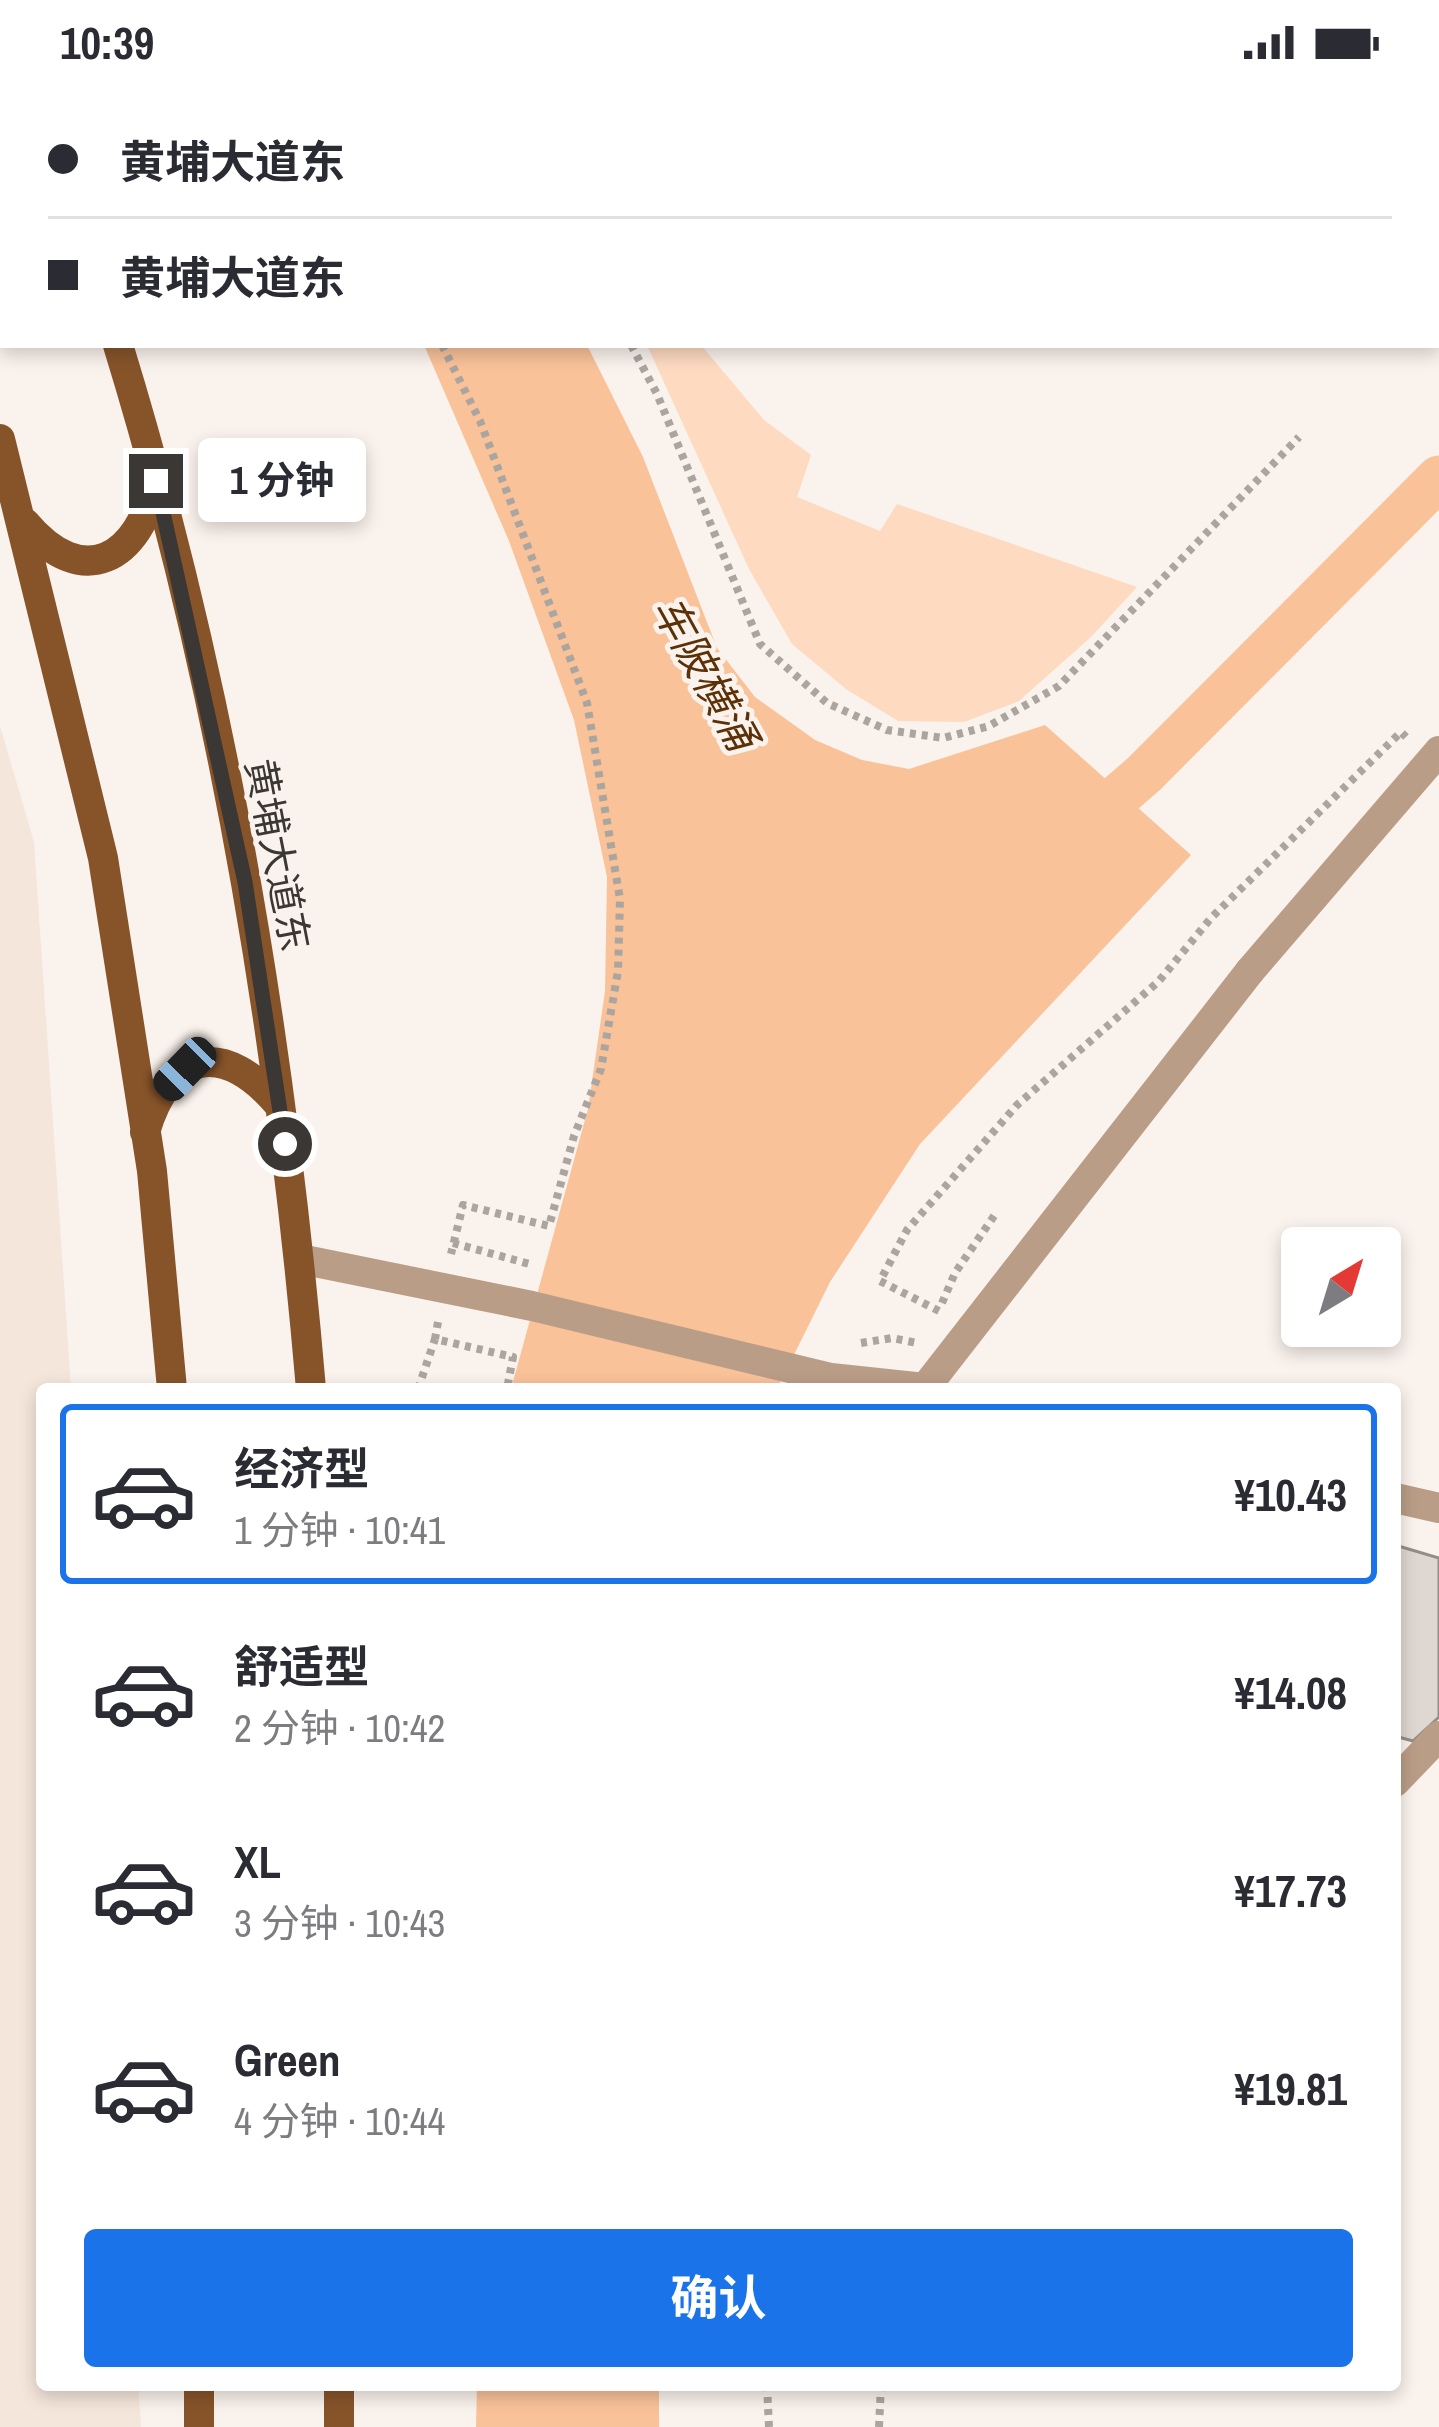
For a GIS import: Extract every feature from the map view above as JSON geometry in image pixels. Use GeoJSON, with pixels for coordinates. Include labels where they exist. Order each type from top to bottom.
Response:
{"type":"FeatureCollection","features":[{"type":"Feature","properties":{"kind":"main road","name":"黄埔大道东"},"geometry":{"type":"LineString","coordinates":[[119,348],[156,481],[245,882],[280,1106],[310,1383]]}},
{"type":"Feature","properties":{"kind":"main road"},"geometry":{"type":"LineString","coordinates":[[0,439],[103,859],[145,1132],[171,1383]]}},
{"type":"Feature","properties":{"kind":"main road"},"geometry":{"type":"LineString","coordinates":[[21,518],[56,554],[77,561],[102,560],[139,532],[156,481]]}},
{"type":"Feature","properties":{"kind":"main road"},"geometry":{"type":"LineString","coordinates":[[145,1132],[166,1088],[185,1069],[206,1058],[225,1060],[246,1072],[280,1106]]}},
{"type":"Feature","properties":{"kind":"main road"},"geometry":{"type":"LineString","coordinates":[[199,2391],[199,2427]]}},
{"type":"Feature","properties":{"kind":"main road"},"geometry":{"type":"LineString","coordinates":[[339,2391],[339,2427]]}},
{"type":"Feature","properties":{"kind":"street"},"geometry":{"type":"LineString","coordinates":[[931,1383],[1250,970],[1435,755]]}},
{"type":"Feature","properties":{"kind":"street"},"geometry":{"type":"LineString","coordinates":[[300,1259],[532,1306],[831,1378],[874,1383]]}},
{"type":"Feature","properties":{"kind":"street"},"geometry":{"type":"LineString","coordinates":[[1401,1499],[1439,1508]]}},
{"type":"Feature","properties":{"kind":"street"},"geometry":{"type":"LineString","coordinates":[[1401,1776],[1439,1736]]}},
{"type":"Feature","properties":{"kind":"path"},"geometry":{"type":"LineString","coordinates":[[420,1383],[435,1339],[464,1205],[549,1226],[574,1136],[602,1069],[618,971],[620,899],[586,703],[480,421],[444,348]]}},
{"type":"Feature","properties":{"kind":"path"},"geometry":{"type":"LineString","coordinates":[[634,348],[760,644],[826,703],[887,730],[943,738],[989,726],[1059,686],[1299,436]]}},
{"type":"Feature","properties":{"kind":"path"},"geometry":{"type":"LineString","coordinates":[[939,1311],[880,1281],[907,1230],[1017,1105],[1159,981],[1211,918],[1401,732],[1435,755]]}},
{"type":"Feature","properties":{"kind":"path"},"geometry":{"type":"LineString","coordinates":[[841,1346],[892,1338],[923,1344],[956,1273],[996,1213]]}},
{"type":"Feature","properties":{"kind":"path"},"geometry":{"type":"LineString","coordinates":[[453,1243],[539,1267]]}},
{"type":"Feature","properties":{"kind":"path"},"geometry":{"type":"LineString","coordinates":[[435,1339],[512,1357],[508,1383]]}},
{"type":"Feature","properties":{"kind":"path"},"geometry":{"type":"LineString","coordinates":[[767,2391],[769,2427]]}},
{"type":"Feature","properties":{"kind":"path"},"geometry":{"type":"LineString","coordinates":[[879,2427],[881,2391]]}},
{"type":"Feature","properties":{"kind":"shaded area"},"geometry":{"type":"Polygon","coordinates":[[[648,348],[704,348],[764,420],[811,455],[797,497],[880,531],[897,504],[1137,587],[1092,636],[1019,701],[964,722],[898,721],[846,689],[792,644],[749,569],[648,348]]]}},
{"type":"Feature","properties":{"kind":"shaded area"},"geometry":{"type":"Polygon","coordinates":[[[0,726],[34,842],[71,1383],[36,1383],[36,2391],[138,2391],[141,2427],[0,2427],[0,726]]]}},
{"type":"Feature","properties":{"kind":"water","name":"车陂横涌"},"geometry":{"type":"Polygon","coordinates":[[[425,348],[588,348],[643,457],[717,648],[755,697],[815,740],[862,760],[909,769],[1045,725],[1191,855],[920,1144],[830,1282],[780,1383],[513,1383],[588,1109],[605,991],[607,877],[574,720],[509,541],[425,348]]]}},
{"type":"Feature","properties":{"kind":"water"},"geometry":{"type":"Polygon","coordinates":[[[477,2391],[659,2391],[659,2427],[476,2427],[477,2391]]]}},
{"type":"Feature","properties":{"kind":"building"},"geometry":{"type":"Polygon","coordinates":[[[1401,1547],[1439,1558],[1439,1717],[1413,1741],[1401,1738],[1401,1547]]]}},
{"type":"Feature","properties":{"kind":"waterway"},"geometry":{"type":"LineString","coordinates":[[1077,832],[1144,774],[1439,478]]}},
{"type":"Feature","properties":{"kind":"route"},"geometry":{"type":"LineString","coordinates":[[156,481],[245,882],[285,1144]]}}]}
